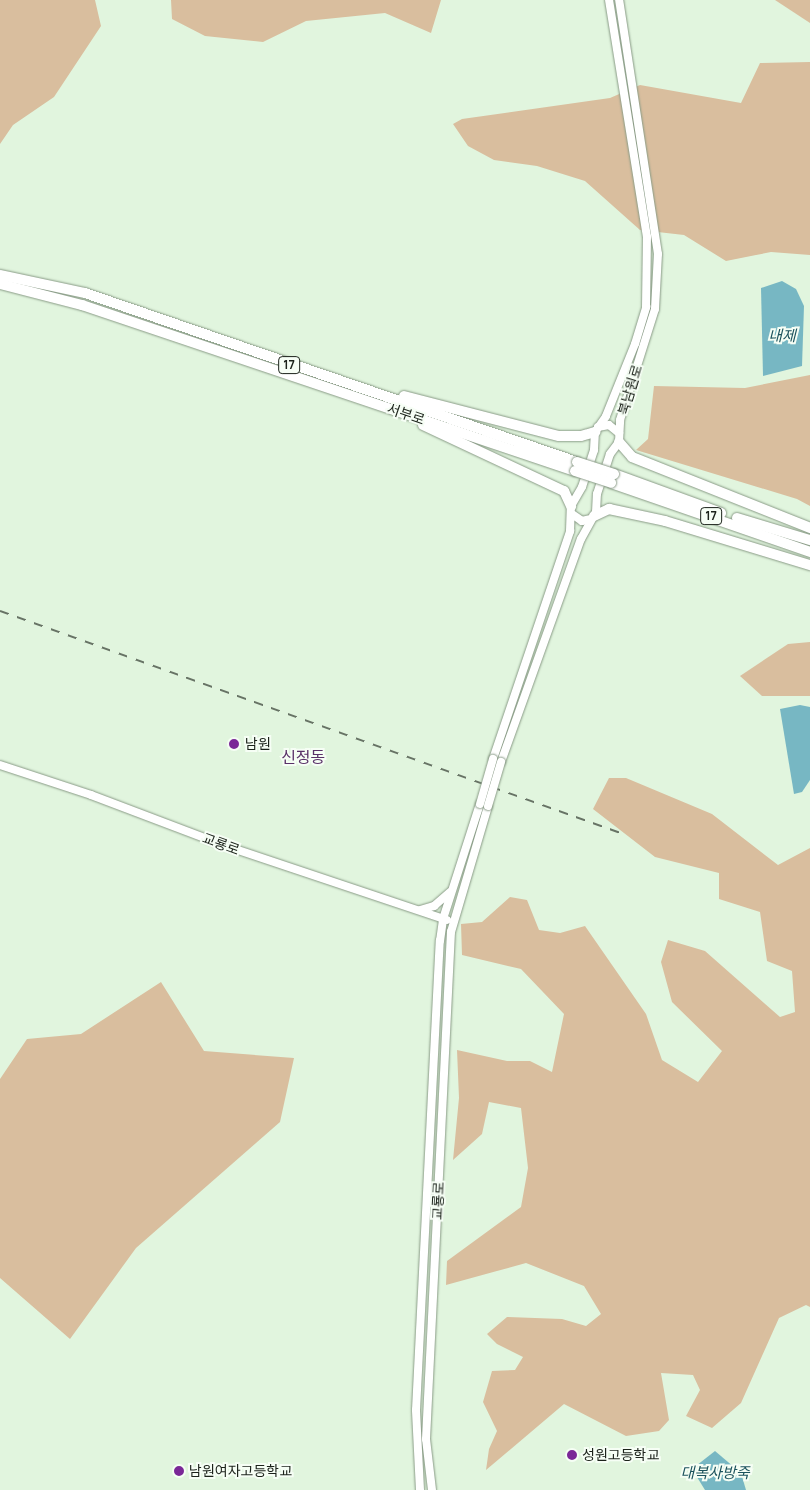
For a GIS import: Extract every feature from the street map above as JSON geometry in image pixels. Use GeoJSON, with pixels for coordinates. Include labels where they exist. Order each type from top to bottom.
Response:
{"type":"FeatureCollection","features":[{"type":"Feature","properties":{"kind":"highway","name":"서부로"},"geometry":{"type":"LineString","coordinates":[[0,275],[85,293],[316,378]]}},
{"type":"Feature","properties":{"kind":"highway","name":"서부로"},"geometry":{"type":"LineString","coordinates":[[0,284],[82,305],[316,378],[576,466],[810,540]]}},
{"type":"Feature","properties":{"kind":"highway"},"geometry":{"type":"LineString","coordinates":[[316,378],[559,436],[581,436],[596,430]]}},
{"type":"Feature","properties":{"kind":"highway"},"geometry":{"type":"LineString","coordinates":[[316,378],[428,427],[564,491],[571,510]]}},
{"type":"Feature","properties":{"kind":"highway"},"geometry":{"type":"LineString","coordinates":[[619,438],[632,457],[810,528]]}},
{"type":"Feature","properties":{"kind":"highway","name":"서부로"},"geometry":{"type":"LineString","coordinates":[[613,478],[810,552]]}},
{"type":"Feature","properties":{"kind":"highway"},"geometry":{"type":"LineString","coordinates":[[592,517],[609,509],[665,521],[810,565]]}},
{"type":"Feature","properties":{"kind":"street","name":"북남원로"},"geometry":{"type":"LineString","coordinates":[[497,761],[570,531],[571,510],[582,487],[594,450],[596,430],[606,416],[635,344],[646,307],[647,237],[609,0]]}},
{"type":"Feature","properties":{"kind":"street","name":"북남원로"},"geometry":{"type":"LineString","coordinates":[[497,761],[592,517],[596,494],[610,454],[619,438],[620,420],[655,309],[658,273],[619,0]]}},
{"type":"Feature","properties":{"kind":"street"},"geometry":{"type":"LineString","coordinates":[[596,430],[610,425],[619,438]]}},
{"type":"Feature","properties":{"kind":"street"},"geometry":{"type":"LineString","coordinates":[[571,510],[578,520],[592,517]]}},
{"type":"Feature","properties":{"kind":"street"},"geometry":{"type":"LineString","coordinates":[[453,922],[497,761]]}},
{"type":"Feature","properties":{"kind":"street","name":"교룡로"},"geometry":{"type":"LineString","coordinates":[[0,765],[453,922],[426,1430],[432,1490]]}},
{"type":"Feature","properties":{"kind":"street"},"geometry":{"type":"LineString","coordinates":[[443,919],[484,805]]}},
{"type":"Feature","properties":{"kind":"street"},"geometry":{"type":"LineString","coordinates":[[418,910],[434,906],[452,890]]}},
{"type":"Feature","properties":{"kind":"street","name":"교룡로"},"geometry":{"type":"LineString","coordinates":[[420,1490],[416,1410],[433,1050],[443,919]]}},
{"type":"Feature","properties":{"kind":"shaded area"},"geometry":{"type":"Polygon","coordinates":[[[0,0],[95,0],[101,26],[54,97],[13,125],[0,144],[0,0]]]}},
{"type":"Feature","properties":{"kind":"shaded area"},"geometry":{"type":"Polygon","coordinates":[[[171,0],[441,0],[431,33],[385,13],[306,21],[263,42],[205,36],[172,19],[171,0]]]}},
{"type":"Feature","properties":{"kind":"shaded area"},"geometry":{"type":"Polygon","coordinates":[[[775,0],[810,0],[810,23],[775,0]]]}},
{"type":"Feature","properties":{"kind":"shaded area"},"geometry":{"type":"Polygon","coordinates":[[[810,62],[810,255],[771,252],[726,261],[684,235],[640,230],[585,181],[537,166],[494,160],[468,146],[453,124],[462,119],[610,98],[640,85],[741,103],[760,63],[810,62]]]}},
{"type":"Feature","properties":{"kind":"shaded area"},"geometry":{"type":"Polygon","coordinates":[[[810,375],[810,506],[797,499],[636,450],[648,439],[654,386],[745,388],[810,375]]]}},
{"type":"Feature","properties":{"kind":"shaded area"},"geometry":{"type":"Polygon","coordinates":[[[810,642],[810,696],[762,696],[740,676],[788,644],[810,642]]]}},
{"type":"Feature","properties":{"kind":"shaded area"},"geometry":{"type":"Polygon","coordinates":[[[609,778],[626,778],[712,814],[778,865],[810,848],[810,1307],[806,1305],[779,1318],[741,1403],[712,1428],[686,1416],[700,1390],[693,1375],[661,1373],[669,1420],[659,1431],[626,1436],[564,1404],[486,1470],[489,1449],[497,1431],[483,1402],[492,1371],[515,1370],[523,1357],[497,1344],[487,1334],[507,1317],[562,1319],[586,1326],[601,1314],[584,1286],[526,1263],[446,1285],[447,1261],[521,1207],[528,1168],[521,1108],[489,1102],[482,1134],[453,1160],[459,1098],[457,1050],[507,1061],[530,1061],[552,1072],[564,1014],[521,969],[462,955],[461,924],[482,922],[510,897],[527,900],[539,930],[560,933],[585,926],[646,1014],[662,1060],[698,1082],[722,1051],[672,1002],[661,962],[668,940],[705,951],[780,1017],[795,1012],[792,971],[767,961],[760,912],[719,899],[719,873],[655,857],[593,809],[609,778]]]}},
{"type":"Feature","properties":{"kind":"shaded area"},"geometry":{"type":"Polygon","coordinates":[[[161,982],[204,1051],[294,1058],[280,1122],[136,1248],[70,1339],[0,1278],[0,1079],[27,1039],[81,1034],[161,982]]]}},
{"type":"Feature","properties":{"kind":"water","name":"내제"},"geometry":{"type":"Polygon","coordinates":[[[782,281],[796,289],[804,306],[802,366],[763,376],[761,288],[782,281]]]}},
{"type":"Feature","properties":{"kind":"water"},"geometry":{"type":"Polygon","coordinates":[[[800,705],[810,707],[810,780],[802,792],[794,794],[780,709],[800,705]]]}},
{"type":"Feature","properties":{"kind":"water","name":"대복사방죽"},"geometry":{"type":"Polygon","coordinates":[[[715,1451],[741,1473],[746,1490],[705,1490],[692,1469],[715,1451]]]}},
{"type":"Feature","properties":{"kind":"railway"},"geometry":{"type":"LineString","coordinates":[[0,611],[626,835]]}},
{"type":"Feature","properties":{"kind":"place","name":"남원"},"geometry":{"type":"Point","coordinates":[234,744]}},
{"type":"Feature","properties":{"kind":"place","name":"성원고등학교"},"geometry":{"type":"Point","coordinates":[572,1455]}},
{"type":"Feature","properties":{"kind":"place","name":"남원여자고등학교"},"geometry":{"type":"Point","coordinates":[179,1471]}},
{"type":"Feature","properties":{"kind":"district","name":"신정동"},"geometry":{"type":"Point","coordinates":[303,757]}}]}
